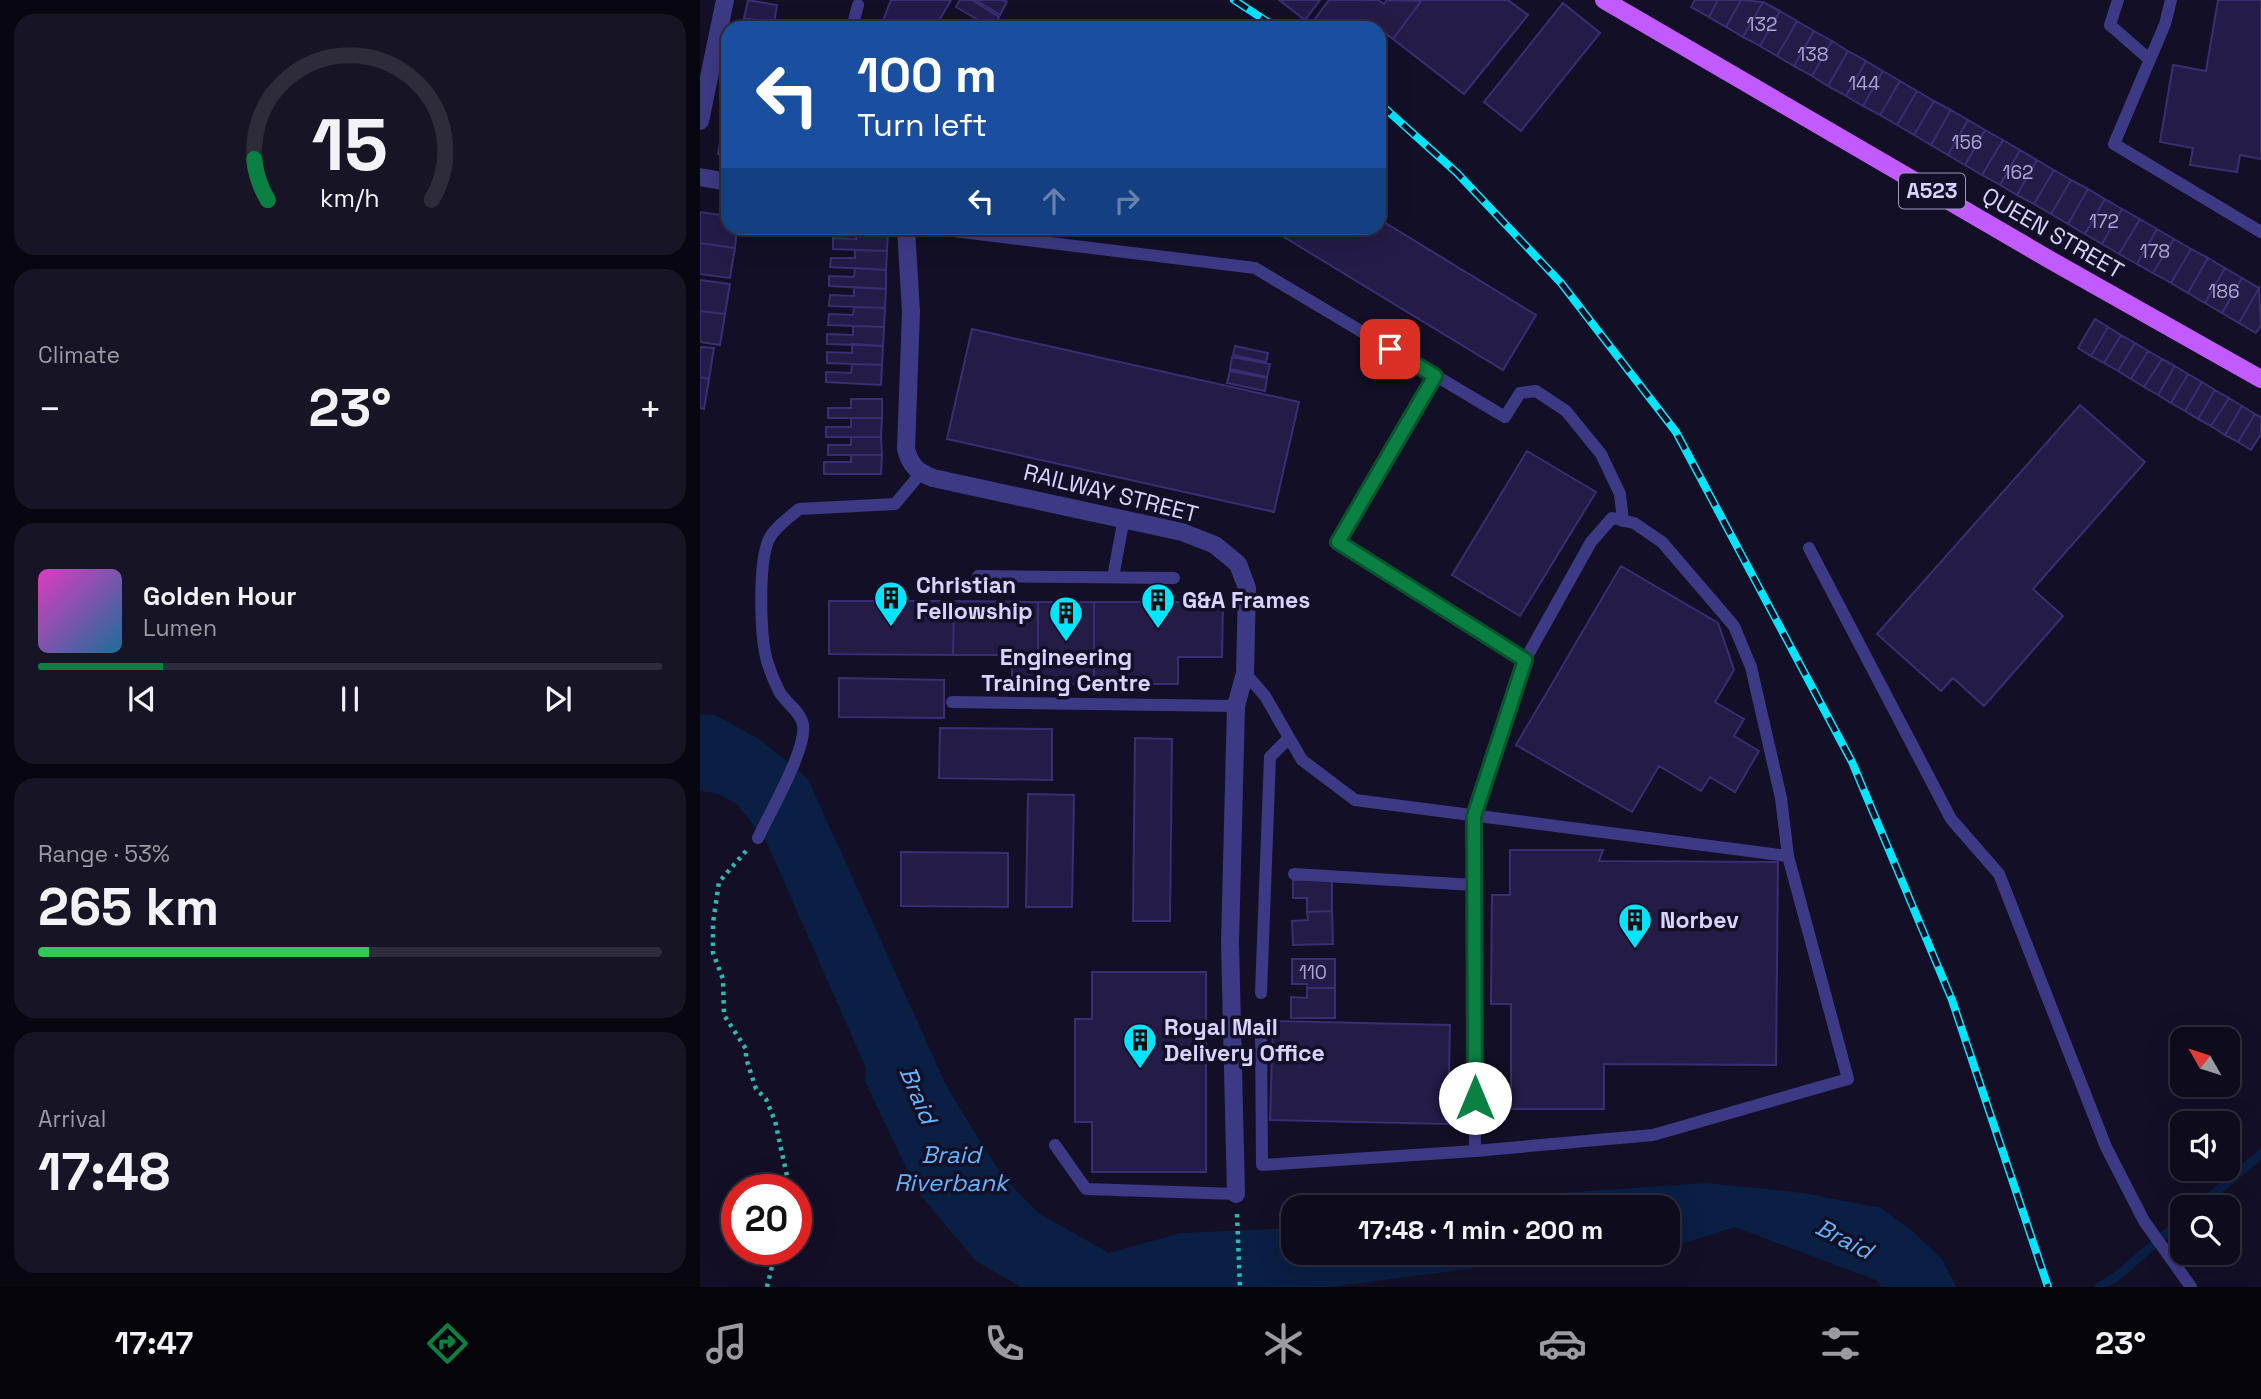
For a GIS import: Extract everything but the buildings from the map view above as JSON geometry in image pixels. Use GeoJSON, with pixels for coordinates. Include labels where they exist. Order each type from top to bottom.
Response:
{"type":"FeatureCollection","features":[{"type":"Feature","properties":{"kind":"main road","name":"QUEEN STREET"},"geometry":{"type":"LineString","coordinates":[[1604,0],[2052,261],[2261,379]]}},
{"type":"Feature","properties":{"kind":"street"},"geometry":{"type":"LineString","coordinates":[[700,121],[725,0]]}},
{"type":"Feature","properties":{"kind":"street"},"geometry":{"type":"LineString","coordinates":[[700,177],[721,181]]}},
{"type":"Feature","properties":{"kind":"street"},"geometry":{"type":"LineString","coordinates":[[906,235],[911,312],[906,449],[909,462],[921,474]]}},
{"type":"Feature","properties":{"kind":"street","name":"RAILWAY STREET"},"geometry":{"type":"LineString","coordinates":[[921,474],[1182,532],[1216,545],[1238,564],[1247,589],[1245,673],[1236,706],[1230,943],[1236,1203]]}},
{"type":"Feature","properties":{"kind":"lane"},"geometry":{"type":"LineString","coordinates":[[2118,0],[2110,25],[2150,60]]}},
{"type":"Feature","properties":{"kind":"lane"},"geometry":{"type":"LineString","coordinates":[[2171,0],[2165,24],[2114,144],[2261,232]]}},
{"type":"Feature","properties":{"kind":"lane"},"geometry":{"type":"LineString","coordinates":[[854,21],[858,5]]}},
{"type":"Feature","properties":{"kind":"lane"},"geometry":{"type":"LineString","coordinates":[[986,235],[1255,268],[1505,417],[1520,393],[1536,391],[1566,411],[1601,454],[1620,494],[1623,521]]}},
{"type":"Feature","properties":{"kind":"lane"},"geometry":{"type":"LineString","coordinates":[[1435,376],[1338,542],[1525,660]]}},
{"type":"Feature","properties":{"kind":"lane"},"geometry":{"type":"LineString","coordinates":[[758,838],[794,762],[804,726],[800,717],[780,694],[766,659],[763,635],[764,557],[770,537],[799,509],[895,504],[921,474]]}},
{"type":"Feature","properties":{"kind":"lane"},"geometry":{"type":"LineString","coordinates":[[1113,578],[1124,518]]}},
{"type":"Feature","properties":{"kind":"lane"},"geometry":{"type":"LineString","coordinates":[[1261,1028],[1262,1165],[1475,1151],[1653,1135],[1848,1079],[1788,856],[1781,798],[1751,667],[1734,626],[1662,542],[1634,523],[1612,519],[1591,542],[1525,660],[1474,816],[1475,1151]]}},
{"type":"Feature","properties":{"kind":"lane"},"geometry":{"type":"LineString","coordinates":[[1809,548],[1951,819],[1999,874],[2106,1147],[2144,1222],[2191,1287]]}},
{"type":"Feature","properties":{"kind":"lane"},"geometry":{"type":"LineString","coordinates":[[978,576],[1174,578]]}},
{"type":"Feature","properties":{"kind":"lane"},"geometry":{"type":"LineString","coordinates":[[1245,673],[1265,696],[1302,760],[1355,800],[1788,856]]}},
{"type":"Feature","properties":{"kind":"lane"},"geometry":{"type":"LineString","coordinates":[[952,702],[1236,706]]}},
{"type":"Feature","properties":{"kind":"lane"},"geometry":{"type":"LineString","coordinates":[[1261,993],[1270,758],[1289,738]]}},
{"type":"Feature","properties":{"kind":"lane"},"geometry":{"type":"LineString","coordinates":[[1294,874],[1475,885]]}},
{"type":"Feature","properties":{"kind":"lane"},"geometry":{"type":"LineString","coordinates":[[1055,1145],[1086,1188],[1236,1203]]}},
{"type":"Feature","properties":{"kind":"path"},"geometry":{"type":"LineString","coordinates":[[758,838],[719,882],[713,923],[713,953],[723,979],[724,1015],[746,1049],[746,1058],[756,1088],[766,1099],[775,1121],[787,1174]]}},
{"type":"Feature","properties":{"kind":"path"},"geometry":{"type":"LineString","coordinates":[[1236,1203],[1240,1287]]}},
{"type":"Feature","properties":{"kind":"path"},"geometry":{"type":"LineString","coordinates":[[767,1287],[772,1265]]}},
{"type":"Feature","properties":{"kind":"water","name":"Braid Riverbank"},"geometry":{"type":"Polygon","coordinates":[[[700,714],[715,715],[759,739],[808,779],[946,1085],[1005,1179],[1038,1213],[1109,1253],[1181,1233],[1281,1229],[1281,1265],[1491,1265],[1333,1287],[1021,1287],[976,1261],[917,1191],[865,1081],[866,1068],[767,843],[737,804],[716,793],[700,791],[700,714]]]}},
{"type":"Feature","properties":{"kind":"water","name":"Braid"},"geometry":{"type":"Polygon","coordinates":[[[1707,1183],[1804,1193],[1881,1208],[1911,1230],[1942,1259],[1956,1287],[1881,1287],[1878,1281],[1735,1227],[1680,1244],[1680,1195],[1532,1195],[1707,1183]]]}},
{"type":"Feature","properties":{"kind":"waterway"},"geometry":{"type":"LineString","coordinates":[[2212,1195],[2261,1154]]}},
{"type":"Feature","properties":{"kind":"waterway"},"geometry":{"type":"LineString","coordinates":[[2099,1287],[2116,1277],[2170,1230]]}},
{"type":"Feature","properties":{"kind":"railway"},"geometry":{"type":"LineString","coordinates":[[1234,0],[1266,21]]}},
{"type":"Feature","properties":{"kind":"railway"},"geometry":{"type":"LineString","coordinates":[[1386,109],[1457,173],[1561,283],[1676,432],[1852,762],[1952,1000],[2048,1287]]}},
{"type":"Feature","properties":{"kind":"place","name":"Christian Fellowship"},"geometry":{"type":"Point","coordinates":[891,628]}},
{"type":"Feature","properties":{"kind":"place","name":"G&A Frames"},"geometry":{"type":"Point","coordinates":[1158,630]}},
{"type":"Feature","properties":{"kind":"place","name":"Engineering Training Centre"},"geometry":{"type":"Point","coordinates":[1066,643]}},
{"type":"Feature","properties":{"kind":"place","name":"Norbev"},"geometry":{"type":"Point","coordinates":[1635,950]}},
{"type":"Feature","properties":{"kind":"place","name":"Royal Mail Delivery Office"},"geometry":{"type":"Point","coordinates":[1140,1070]}},
{"type":"Feature","properties":{"kind":"route"},"geometry":{"type":"LineString","coordinates":[[1390,349],[1435,376],[1338,542],[1525,660],[1474,816],[1475,1098]]}}]}
